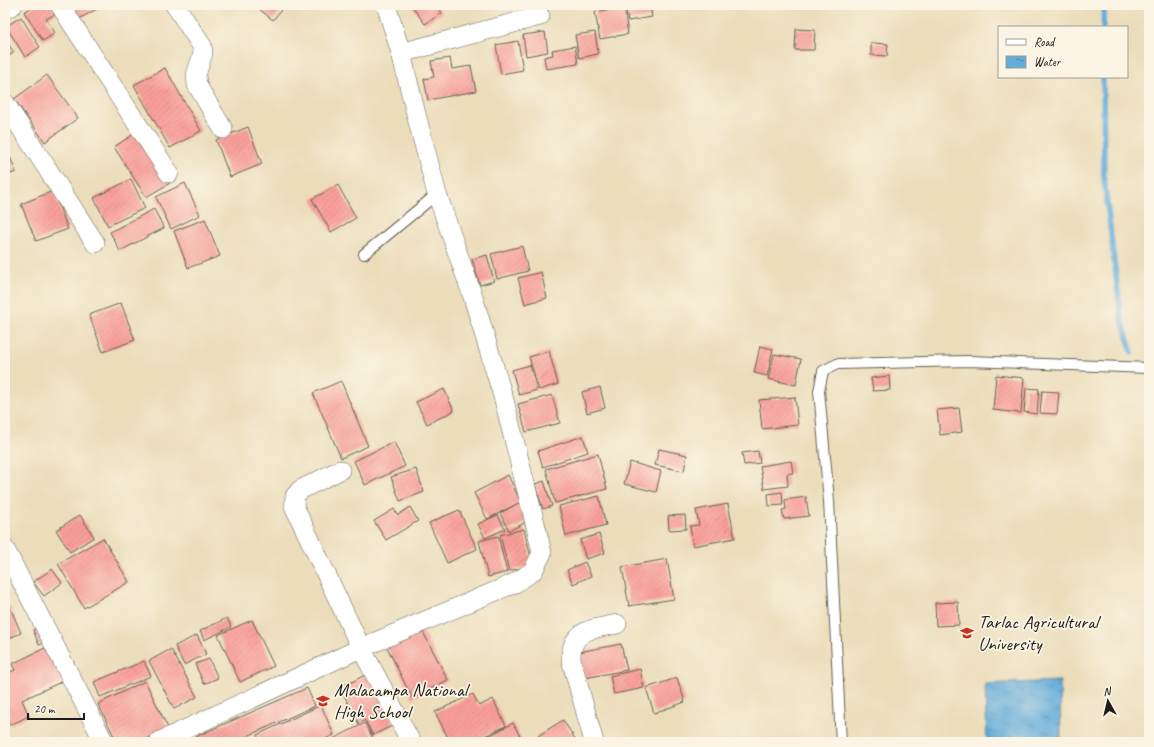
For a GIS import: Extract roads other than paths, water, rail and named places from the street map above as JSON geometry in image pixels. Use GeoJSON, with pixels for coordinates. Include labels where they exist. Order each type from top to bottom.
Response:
{"type":"FeatureCollection","features":[{"type":"Feature","properties":{"kind":"street"},"geometry":{"type":"LineString","coordinates":[[5,9],[13,5]]}},
{"type":"Feature","properties":{"kind":"street"},"geometry":{"type":"LineString","coordinates":[[60,5],[170,173]]}},
{"type":"Feature","properties":{"kind":"street"},"geometry":{"type":"LineString","coordinates":[[175,5],[202,46],[203,53],[196,75],[197,85],[224,129]]}},
{"type":"Feature","properties":{"kind":"street"},"geometry":{"type":"LineString","coordinates":[[158,742],[361,648],[515,583],[534,571],[542,553],[504,400],[473,297],[437,194],[401,53],[386,5]]}},
{"type":"Feature","properties":{"kind":"street"},"geometry":{"type":"LineString","coordinates":[[401,53],[540,16]]}},
{"type":"Feature","properties":{"kind":"street"},"geometry":{"type":"LineString","coordinates":[[5,103],[94,243]]}},
{"type":"Feature","properties":{"kind":"street"},"geometry":{"type":"LineString","coordinates":[[340,470],[300,490],[295,496],[294,506],[361,648],[411,742]]}},
{"type":"Feature","properties":{"kind":"street"},"geometry":{"type":"LineString","coordinates":[[5,549],[104,742]]}},
{"type":"Feature","properties":{"kind":"street"},"geometry":{"type":"LineString","coordinates":[[594,742],[571,659],[572,647],[576,638],[586,630],[617,624]]}},
{"type":"Feature","properties":{"kind":"lane"},"geometry":{"type":"LineString","coordinates":[[364,254],[437,194]]}},
{"type":"Feature","properties":{"kind":"lane"},"geometry":{"type":"LineString","coordinates":[[841,742],[829,502],[819,391],[823,371],[837,364],[969,361],[1149,368]]}},
{"type":"Feature","properties":{"kind":"water"},"geometry":{"type":"Polygon","coordinates":[[[1060,681],[1061,742],[987,742],[985,684],[1060,681]]]}},
{"type":"Feature","properties":{"kind":"waterway"},"geometry":{"type":"LineString","coordinates":[[1103,26],[1104,5]]}},
{"type":"Feature","properties":{"kind":"waterway"},"geometry":{"type":"LineString","coordinates":[[1103,78],[1104,178],[1121,317],[1132,353]]}},
{"type":"Feature","properties":{"kind":"place","name":"Tarlac Agricultural University"},"geometry":{"type":"Point","coordinates":[967,633]}},
{"type":"Feature","properties":{"kind":"place","name":"Malacampa National High School"},"geometry":{"type":"Point","coordinates":[323,701]}}]}
